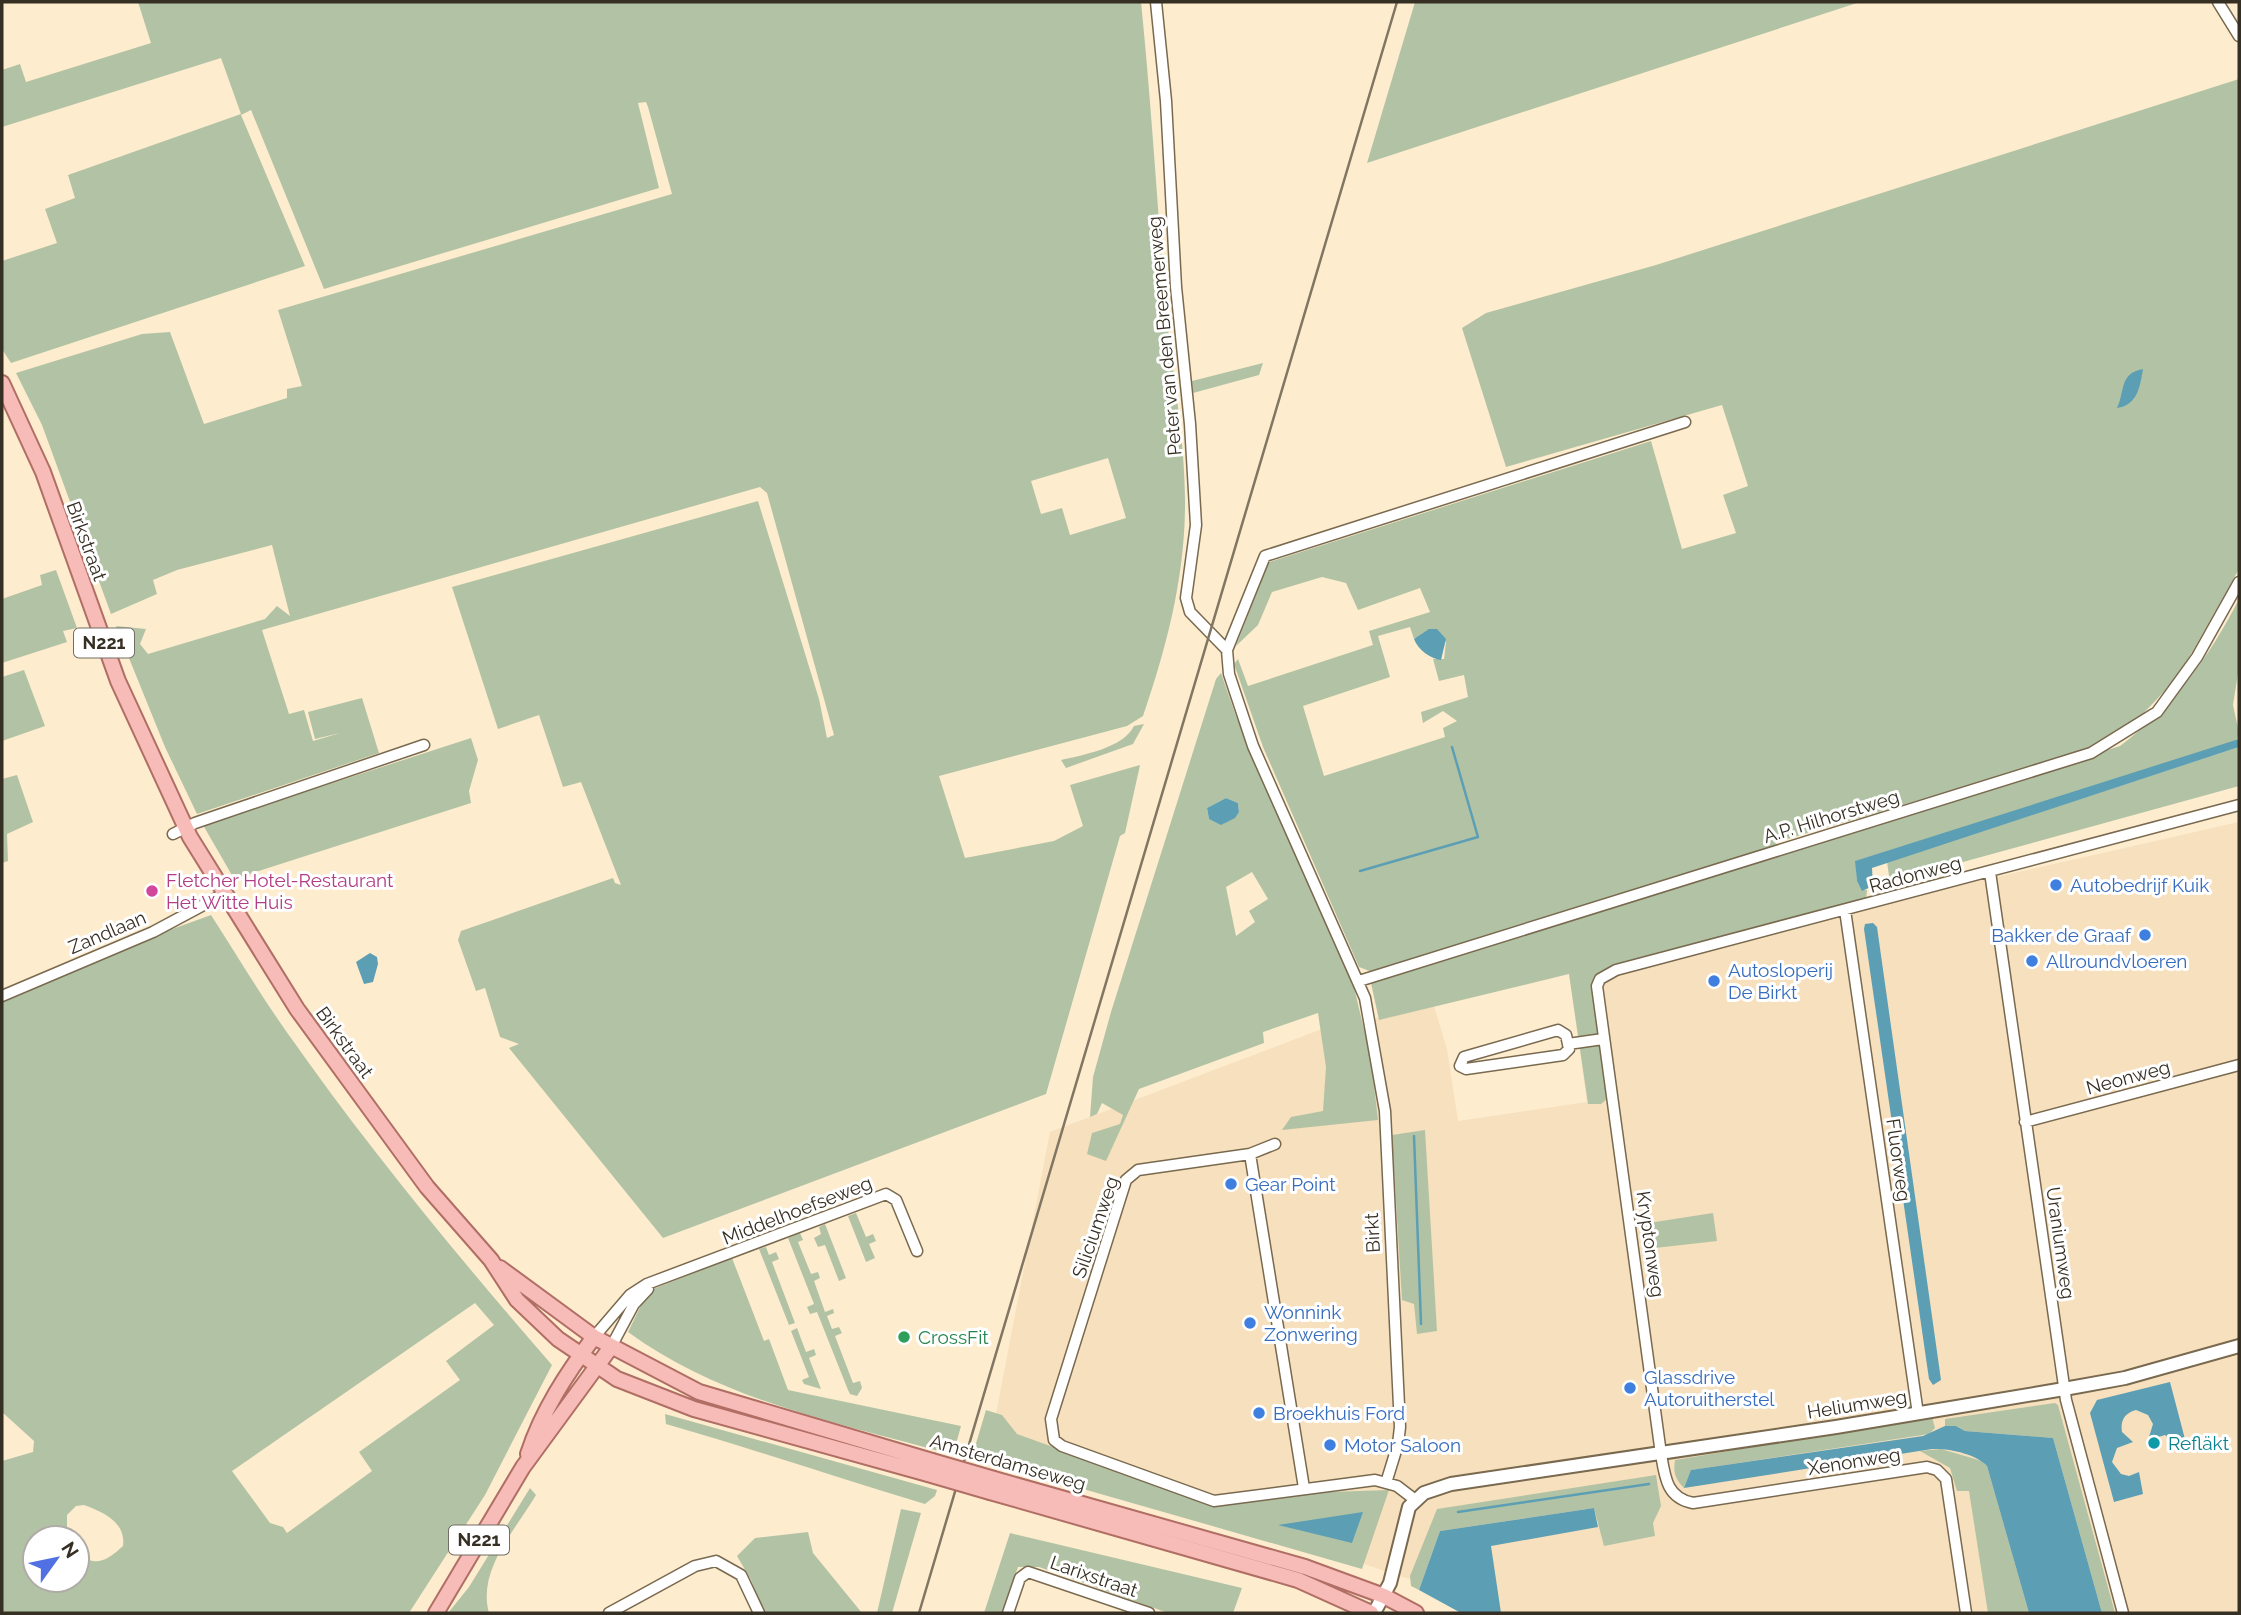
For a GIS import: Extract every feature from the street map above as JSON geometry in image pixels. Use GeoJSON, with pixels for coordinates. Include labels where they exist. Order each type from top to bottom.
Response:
{"type":"FeatureCollection","features":[{"type":"Feature","properties":{"kind":"main road","name":"Birkstraat"},"geometry":{"type":"LineString","coordinates":[[2,383],[43,472],[118,681],[179,831],[224,894],[276,978],[401,1153],[494,1265],[517,1300],[580,1356]]}},
{"type":"Feature","properties":{"kind":"main road","name":"Birkstraat"},"geometry":{"type":"LineString","coordinates":[[494,1265],[594,1337]]}},
{"type":"Feature","properties":{"kind":"main road","name":"Amsterdamseweg"},"geometry":{"type":"LineString","coordinates":[[594,1337],[699,1392],[930,1468]]}},
{"type":"Feature","properties":{"kind":"main road"},"geometry":{"type":"LineString","coordinates":[[580,1356],[594,1337]]}},
{"type":"Feature","properties":{"kind":"main road","name":"N221"},"geometry":{"type":"LineString","coordinates":[[436,1613],[523,1467],[611,1347]]}},
{"type":"Feature","properties":{"kind":"main road","name":"Amsterdamseweg"},"geometry":{"type":"LineString","coordinates":[[580,1356],[617,1379],[694,1409],[1305,1567],[1384,1596],[1416,1613]]}},
{"type":"Feature","properties":{"kind":"main road","name":"N221"},"geometry":{"type":"LineString","coordinates":[[523,1467],[535,1432],[580,1356]]}},
{"type":"Feature","properties":{"kind":"main road","name":"Amsterdamseweg"},"geometry":{"type":"LineString","coordinates":[[992,1485],[1298,1580],[1373,1613]]}},
{"type":"Feature","properties":{"kind":"street","name":"Peter van den Breemerweg"},"geometry":{"type":"LineString","coordinates":[[1156,2],[1166,101],[1176,287],[1190,425],[1196,525],[1186,598],[1190,612],[1227,650]]}},
{"type":"Feature","properties":{"kind":"street"},"geometry":{"type":"LineString","coordinates":[[2218,2],[2239,36]]}},
{"type":"Feature","properties":{"kind":"street"},"geometry":{"type":"LineString","coordinates":[[1359,981],[1254,747],[1229,674],[1227,650],[1265,556],[1685,422]]}},
{"type":"Feature","properties":{"kind":"street","name":"A.P. Hilhorstweg"},"geometry":{"type":"LineString","coordinates":[[1359,981],[2091,753],[2121,737],[2157,712],[2197,657],[2239,582]]}},
{"type":"Feature","properties":{"kind":"street"},"geometry":{"type":"LineString","coordinates":[[179,831],[424,745]]}},
{"type":"Feature","properties":{"kind":"street","name":"Radonweg"},"geometry":{"type":"LineString","coordinates":[[1600,979],[1616,970],[2239,805]]}},
{"type":"Feature","properties":{"kind":"street","name":"Uraniumweg"},"geometry":{"type":"LineString","coordinates":[[1990,872],[2064,1389],[2123,1613]]}},
{"type":"Feature","properties":{"kind":"street","name":"Zandlaan"},"geometry":{"type":"LineString","coordinates":[[2,996],[167,926],[224,894]]}},
{"type":"Feature","properties":{"kind":"street","name":"Fluorweg"},"geometry":{"type":"LineString","coordinates":[[1845,910],[1918,1414]]}},
{"type":"Feature","properties":{"kind":"street","name":"Kryptonweg"},"geometry":{"type":"LineString","coordinates":[[1600,979],[1597,994],[1651,1364],[1661,1454]]}},
{"type":"Feature","properties":{"kind":"street","name":"Birkt"},"geometry":{"type":"LineString","coordinates":[[1359,981],[1375,1047],[1385,1111],[1400,1427],[1398,1444],[1386,1483]]}},
{"type":"Feature","properties":{"kind":"street"},"geometry":{"type":"LineString","coordinates":[[1558,1030],[1566,1035],[1568,1044],[1567,1053],[1563,1055],[1466,1069],[1460,1066],[1464,1057],[1558,1030]]}},
{"type":"Feature","properties":{"kind":"street"},"geometry":{"type":"LineString","coordinates":[[1568,1044],[1603,1039]]}},
{"type":"Feature","properties":{"kind":"street"},"geometry":{"type":"LineString","coordinates":[[1517,1042],[1521,1061]]}},
{"type":"Feature","properties":{"kind":"street","name":"Neonweg"},"geometry":{"type":"LineString","coordinates":[[2025,1122],[2239,1065]]}},
{"type":"Feature","properties":{"kind":"street"},"geometry":{"type":"LineString","coordinates":[[1275,1144],[1250,1154],[1304,1488]]}},
{"type":"Feature","properties":{"kind":"street","name":"Siliciumweg"},"geometry":{"type":"LineString","coordinates":[[1250,1154],[1138,1170],[1126,1180],[1051,1419],[1054,1440],[1062,1446],[1214,1501],[1375,1480],[1397,1486],[1414,1499]]}},
{"type":"Feature","properties":{"kind":"street","name":"Middelhoefseweg"},"geometry":{"type":"LineString","coordinates":[[594,1337],[629,1295],[659,1281],[886,1195],[896,1199],[917,1251]]}},
{"type":"Feature","properties":{"kind":"street","name":"Middelhoefseweg"},"geometry":{"type":"LineString","coordinates":[[611,1347],[642,1294],[659,1281]]}},
{"type":"Feature","properties":{"kind":"street","name":"Heliumweg"},"geometry":{"type":"LineString","coordinates":[[1414,1499],[1451,1484],[1918,1414],[2125,1378],[2239,1346]]}},
{"type":"Feature","properties":{"kind":"street","name":"Xenonweg"},"geometry":{"type":"LineString","coordinates":[[1661,1454],[1670,1492],[1680,1501],[1693,1503],[1927,1468],[1937,1470],[1946,1479],[1966,1613]]}},
{"type":"Feature","properties":{"kind":"street"},"geometry":{"type":"LineString","coordinates":[[1373,1613],[1384,1596],[1409,1507],[1414,1499]]}},
{"type":"Feature","properties":{"kind":"street"},"geometry":{"type":"LineString","coordinates":[[609,1613],[695,1566],[716,1561],[741,1576],[759,1613]]}},
{"type":"Feature","properties":{"kind":"street","name":"Larixstraat"},"geometry":{"type":"LineString","coordinates":[[1008,1613],[1020,1578],[1028,1572],[1149,1613]]}},
{"type":"Feature","properties":{"kind":"shaded area"},"geometry":{"type":"Polygon","coordinates":[[[2239,822],[2239,1613],[1466,1613],[1412,1580],[1361,1563],[1378,1490],[1242,1514],[991,1440],[1050,1132],[1322,1029],[1434,1006],[1447,1049],[1458,1121],[1587,1102],[1569,974],[2239,822]]]}},
{"type":"Feature","properties":{"kind":"green space"},"geometry":{"type":"Polygon","coordinates":[[[138,2],[1141,2],[1165,298],[1185,483],[1181,562],[1166,640],[1143,716],[1127,726],[939,776],[965,858],[1054,841],[1083,826],[1070,785],[1140,765],[1125,833],[1120,836],[1046,1094],[663,1238],[509,1048],[519,1044],[500,1037],[485,988],[476,991],[458,940],[461,931],[613,878],[615,883],[621,885],[581,782],[563,787],[539,715],[498,729],[452,587],[758,501],[819,699],[827,738],[834,735],[767,493],[760,487],[262,630],[289,714],[304,710],[313,741],[340,733],[315,739],[308,712],[362,698],[379,753],[197,814],[165,747],[116,626],[146,629],[140,644],[148,654],[265,619],[277,606],[290,616],[272,545],[177,570],[153,580],[157,594],[111,614],[42,425],[16,373],[142,334],[170,332],[204,424],[287,398],[287,389],[302,386],[278,310],[672,194],[648,107],[646,102],[638,103],[659,188],[324,289],[251,110],[241,115],[305,266],[11,363],[2,349],[2,261],[57,243],[45,209],[75,198],[68,175],[241,114],[221,58],[2,127],[2,70],[20,64],[26,82],[151,43],[138,2]],[[1108,458],[1031,481],[1041,514],[1062,508],[1070,535],[1126,518],[1108,458]]]}},
{"type":"Feature","properties":{"kind":"green space"},"geometry":{"type":"Polygon","coordinates":[[[1415,2],[1860,2],[1367,163],[1415,2]]]}},
{"type":"Feature","properties":{"kind":"green space"},"geometry":{"type":"Polygon","coordinates":[[[2239,79],[2239,569],[2178,677],[2137,720],[2081,752],[1777,842],[1772,849],[1372,972],[1359,967],[1263,747],[1234,664],[1238,659],[1248,686],[1373,645],[1369,631],[1430,612],[1420,588],[1358,610],[1346,583],[1322,577],[1272,592],[1258,625],[1236,646],[1269,562],[1651,441],[1682,549],[1736,533],[1723,495],[1748,486],[1722,405],[1506,467],[1462,328],[1486,313],[1656,265],[2239,79]],[[1410,627],[1378,636],[1390,677],[1303,706],[1324,776],[1445,737],[1443,728],[1457,721],[1443,711],[1423,723],[1421,712],[1468,697],[1464,675],[1439,681],[1433,659],[1444,659],[1446,642],[1434,629],[1414,639],[1410,627]]]}},
{"type":"Feature","properties":{"kind":"green space"},"geometry":{"type":"Polygon","coordinates":[[[1263,363],[1259,375],[1193,393],[1192,381],[1263,363]]]}},
{"type":"Feature","properties":{"kind":"green space"},"geometry":{"type":"Polygon","coordinates":[[[56,570],[77,628],[63,631],[67,642],[2,663],[2,599],[42,585],[40,575],[56,570]]]}},
{"type":"Feature","properties":{"kind":"green space"},"geometry":{"type":"Polygon","coordinates":[[[2239,599],[2239,667],[2233,705],[2239,733],[2236,742],[1856,861],[1857,881],[1862,890],[1867,890],[1866,900],[1606,969],[1593,979],[1592,989],[1607,1099],[1601,1104],[1588,1104],[1569,974],[1379,1020],[1371,983],[1375,980],[2120,746],[2157,714],[2188,680],[2239,599]]]}},
{"type":"Feature","properties":{"kind":"green space"},"geometry":{"type":"Polygon","coordinates":[[[24,670],[45,726],[2,741],[2,677],[24,670]]]}},
{"type":"Feature","properties":{"kind":"green space"},"geometry":{"type":"Polygon","coordinates":[[[1221,673],[1236,716],[1353,983],[1371,1059],[1378,1120],[1282,1130],[1291,1117],[1323,1111],[1326,1067],[1318,1013],[1263,1032],[1264,1043],[1139,1089],[1106,1161],[1087,1154],[1092,1133],[1120,1124],[1123,1115],[1102,1103],[1097,1114],[1090,1117],[1093,1077],[1216,679],[1221,673]],[[1226,798],[1207,808],[1209,819],[1223,824],[1239,812],[1238,803],[1226,798]],[[1252,872],[1226,887],[1236,936],[1255,922],[1249,911],[1268,899],[1252,872]]]}},
{"type":"Feature","properties":{"kind":"green space"},"geometry":{"type":"Polygon","coordinates":[[[1144,724],[1133,744],[1066,768],[1061,760],[1112,745],[1129,734],[1134,726],[1144,724]]]}},
{"type":"Feature","properties":{"kind":"green space"},"geometry":{"type":"Polygon","coordinates":[[[471,738],[478,760],[469,791],[471,803],[237,878],[233,877],[203,825],[471,738]]]}},
{"type":"Feature","properties":{"kind":"green space"},"geometry":{"type":"Polygon","coordinates":[[[2239,747],[2239,786],[1890,882],[1887,862],[2239,747]]]}},
{"type":"Feature","properties":{"kind":"green space"},"geometry":{"type":"Polygon","coordinates":[[[17,775],[33,822],[7,834],[8,861],[2,863],[2,779],[17,775]]]}},
{"type":"Feature","properties":{"kind":"green space"},"geometry":{"type":"Polygon","coordinates":[[[211,915],[276,1017],[349,1118],[449,1243],[552,1365],[485,1495],[409,1613],[2,1613],[2,1461],[33,1452],[34,1441],[2,1412],[2,991],[211,915]],[[475,1303],[232,1471],[270,1523],[283,1527],[287,1533],[372,1471],[359,1452],[460,1380],[446,1361],[494,1325],[475,1303]]]}},
{"type":"Feature","properties":{"kind":"green space"},"geometry":{"type":"Polygon","coordinates":[[[1425,1130],[1437,1331],[1417,1334],[1414,1304],[1402,1300],[1392,1135],[1425,1130]]]}},
{"type":"Feature","properties":{"kind":"green space"},"geometry":{"type":"Polygon","coordinates":[[[856,1213],[866,1237],[873,1234],[876,1241],[869,1244],[875,1258],[866,1262],[848,1216],[856,1213]]]}},
{"type":"Feature","properties":{"kind":"green space"},"geometry":{"type":"Polygon","coordinates":[[[1713,1213],[1717,1241],[1646,1249],[1642,1224],[1713,1213]]]}},
{"type":"Feature","properties":{"kind":"green space"},"geometry":{"type":"Polygon","coordinates":[[[825,1224],[846,1278],[839,1281],[825,1245],[818,1247],[814,1238],[821,1234],[819,1227],[825,1224]]]}},
{"type":"Feature","properties":{"kind":"green space"},"geometry":{"type":"Polygon","coordinates":[[[800,1233],[803,1240],[798,1242],[811,1274],[818,1272],[820,1278],[814,1281],[825,1312],[833,1309],[834,1313],[827,1316],[832,1329],[839,1327],[842,1333],[835,1336],[853,1383],[860,1381],[862,1388],[857,1396],[850,1394],[848,1390],[817,1312],[810,1314],[807,1307],[814,1304],[788,1238],[800,1233]]]}},
{"type":"Feature","properties":{"kind":"green space"},"geometry":{"type":"Polygon","coordinates":[[[766,1247],[769,1255],[776,1252],[779,1259],[772,1262],[795,1323],[789,1325],[759,1249],[766,1247]]]}},
{"type":"Feature","properties":{"kind":"green space"},"geometry":{"type":"Polygon","coordinates":[[[732,1258],[764,1341],[769,1339],[788,1390],[961,1426],[953,1455],[827,1421],[743,1393],[664,1356],[628,1332],[648,1291],[732,1258]]]}},
{"type":"Feature","properties":{"kind":"green space"},"geometry":{"type":"Polygon","coordinates":[[[797,1328],[806,1352],[814,1349],[816,1355],[809,1358],[821,1389],[804,1384],[802,1380],[809,1377],[791,1331],[797,1328]]]}},
{"type":"Feature","properties":{"kind":"green space"},"geometry":{"type":"Polygon","coordinates":[[[2055,1403],[2058,1405],[2115,1613],[2102,1613],[2053,1438],[1965,1431],[1956,1426],[1945,1426],[1945,1419],[2055,1403]]]}},
{"type":"Feature","properties":{"kind":"green space"},"geometry":{"type":"Polygon","coordinates":[[[986,1410],[1002,1415],[1017,1434],[1214,1505],[1329,1492],[1389,1490],[1362,1569],[972,1457],[986,1410]]]}},
{"type":"Feature","properties":{"kind":"green space"},"geometry":{"type":"Polygon","coordinates":[[[665,1414],[937,1490],[935,1496],[925,1504],[666,1424],[665,1414]]]}},
{"type":"Feature","properties":{"kind":"green space"},"geometry":{"type":"Polygon","coordinates":[[[1932,1417],[1935,1428],[1929,1434],[1692,1470],[1684,1488],[1675,1472],[1675,1460],[1932,1417]]]}},
{"type":"Feature","properties":{"kind":"green space"},"geometry":{"type":"Polygon","coordinates":[[[1941,1449],[1982,1461],[1987,1466],[2029,1613],[1988,1613],[1969,1491],[1957,1491],[1950,1468],[1920,1451],[1941,1449]]]}},
{"type":"Feature","properties":{"kind":"green space"},"geometry":{"type":"Polygon","coordinates":[[[1656,1475],[1661,1506],[1653,1523],[1655,1536],[1604,1546],[1594,1508],[1440,1531],[1419,1590],[1411,1586],[1410,1576],[1437,1509],[1656,1475]]]}},
{"type":"Feature","properties":{"kind":"green space"},"geometry":{"type":"Polygon","coordinates":[[[530,1488],[536,1495],[500,1551],[488,1581],[489,1613],[448,1613],[469,1587],[530,1488]]]}},
{"type":"Feature","properties":{"kind":"green space"},"geometry":{"type":"Polygon","coordinates":[[[901,1509],[921,1513],[892,1613],[877,1613],[901,1509]]]}},
{"type":"Feature","properties":{"kind":"green space"},"geometry":{"type":"Polygon","coordinates":[[[808,1532],[813,1553],[862,1613],[763,1613],[751,1580],[737,1556],[755,1538],[808,1532]]]}},
{"type":"Feature","properties":{"kind":"green space"},"geometry":{"type":"Polygon","coordinates":[[[1010,1533],[1242,1588],[1233,1613],[1168,1613],[1039,1567],[1018,1567],[1002,1613],[984,1613],[1010,1533]]]}},
{"type":"Feature","properties":{"kind":"water"},"geometry":{"type":"Polygon","coordinates":[[[2143,369],[2134,399],[2117,408],[2126,379],[2135,371],[2143,369]]]}},
{"type":"Feature","properties":{"kind":"water"},"geometry":{"type":"Polygon","coordinates":[[[1429,629],[1437,629],[1446,639],[1441,660],[1425,653],[1414,639],[1429,629]]]}},
{"type":"Feature","properties":{"kind":"water"},"geometry":{"type":"Polygon","coordinates":[[[2239,739],[2239,747],[1872,868],[1873,886],[1862,891],[1857,881],[1855,861],[2239,739]]]}},
{"type":"Feature","properties":{"kind":"water"},"geometry":{"type":"Polygon","coordinates":[[[1226,798],[1238,803],[1239,812],[1235,818],[1221,825],[1209,819],[1207,808],[1226,798]]]}},
{"type":"Feature","properties":{"kind":"water"},"geometry":{"type":"Polygon","coordinates":[[[1873,923],[1877,927],[1941,1380],[1933,1385],[1929,1379],[1864,929],[1865,924],[1873,923]]]}},
{"type":"Feature","properties":{"kind":"water"},"geometry":{"type":"Polygon","coordinates":[[[370,953],[377,957],[378,964],[373,982],[364,984],[356,962],[370,953]]]}},
{"type":"Feature","properties":{"kind":"water"},"geometry":{"type":"Polygon","coordinates":[[[2170,1382],[2186,1443],[2178,1446],[2165,1435],[2152,1439],[2149,1437],[2153,1424],[2148,1415],[2136,1410],[2126,1415],[2122,1432],[2133,1442],[2117,1448],[2112,1462],[2121,1474],[2129,1476],[2139,1472],[2143,1494],[2114,1502],[2090,1413],[2097,1400],[2170,1382]]]}},
{"type":"Feature","properties":{"kind":"water"},"geometry":{"type":"Polygon","coordinates":[[[1945,1426],[1956,1426],[1965,1431],[2053,1438],[2102,1613],[2029,1613],[1987,1466],[1962,1453],[1932,1449],[1684,1488],[1691,1470],[1923,1436],[1945,1426]]]}},
{"type":"Feature","properties":{"kind":"water"},"geometry":{"type":"Polygon","coordinates":[[[1594,1508],[1598,1527],[1491,1546],[1501,1613],[1461,1613],[1419,1590],[1440,1531],[1594,1508]]]}},
{"type":"Feature","properties":{"kind":"water"},"geometry":{"type":"Polygon","coordinates":[[[1363,1512],[1352,1543],[1278,1525],[1363,1512]]]}},
{"type":"Feature","properties":{"kind":"waterway"},"geometry":{"type":"LineString","coordinates":[[1360,871],[1478,837],[1452,747]]}},
{"type":"Feature","properties":{"kind":"waterway"},"geometry":{"type":"LineString","coordinates":[[1414,1136],[1421,1324]]}},
{"type":"Feature","properties":{"kind":"waterway"},"geometry":{"type":"LineString","coordinates":[[1458,1512],[1649,1484]]}},
{"type":"Feature","properties":{"kind":"railway"},"geometry":{"type":"LineString","coordinates":[[919,1613],[1397,2]]}},
{"type":"Feature","properties":{"kind":"place","name":"Autobedrijf Kuik"},"geometry":{"type":"Point","coordinates":[2056,885]}},
{"type":"Feature","properties":{"kind":"place","name":"Fletcher Hotel-Restaurant Het Witte Huis"},"geometry":{"type":"Point","coordinates":[152,891]}},
{"type":"Feature","properties":{"kind":"place","name":"Bakker de Graaf"},"geometry":{"type":"Point","coordinates":[2145,935]}},
{"type":"Feature","properties":{"kind":"place","name":"Allroundvloeren"},"geometry":{"type":"Point","coordinates":[2032,961]}},
{"type":"Feature","properties":{"kind":"place","name":"Autosloperij De Birkt"},"geometry":{"type":"Point","coordinates":[1714,981]}},
{"type":"Feature","properties":{"kind":"place","name":"Gear Point"},"geometry":{"type":"Point","coordinates":[1231,1184]}},
{"type":"Feature","properties":{"kind":"place","name":"Wonnink Zonwering"},"geometry":{"type":"Point","coordinates":[1250,1323]}},
{"type":"Feature","properties":{"kind":"place","name":"CrossFit"},"geometry":{"type":"Point","coordinates":[904,1337]}},
{"type":"Feature","properties":{"kind":"place","name":"Glassdrive Autoruitherstel"},"geometry":{"type":"Point","coordinates":[1630,1388]}},
{"type":"Feature","properties":{"kind":"place","name":"Broekhuis Ford"},"geometry":{"type":"Point","coordinates":[1259,1413]}},
{"type":"Feature","properties":{"kind":"place","name":"Refläkt"},"geometry":{"type":"Point","coordinates":[2154,1443]}},
{"type":"Feature","properties":{"kind":"place","name":"Motor Saloon"},"geometry":{"type":"Point","coordinates":[1330,1445]}}]}
